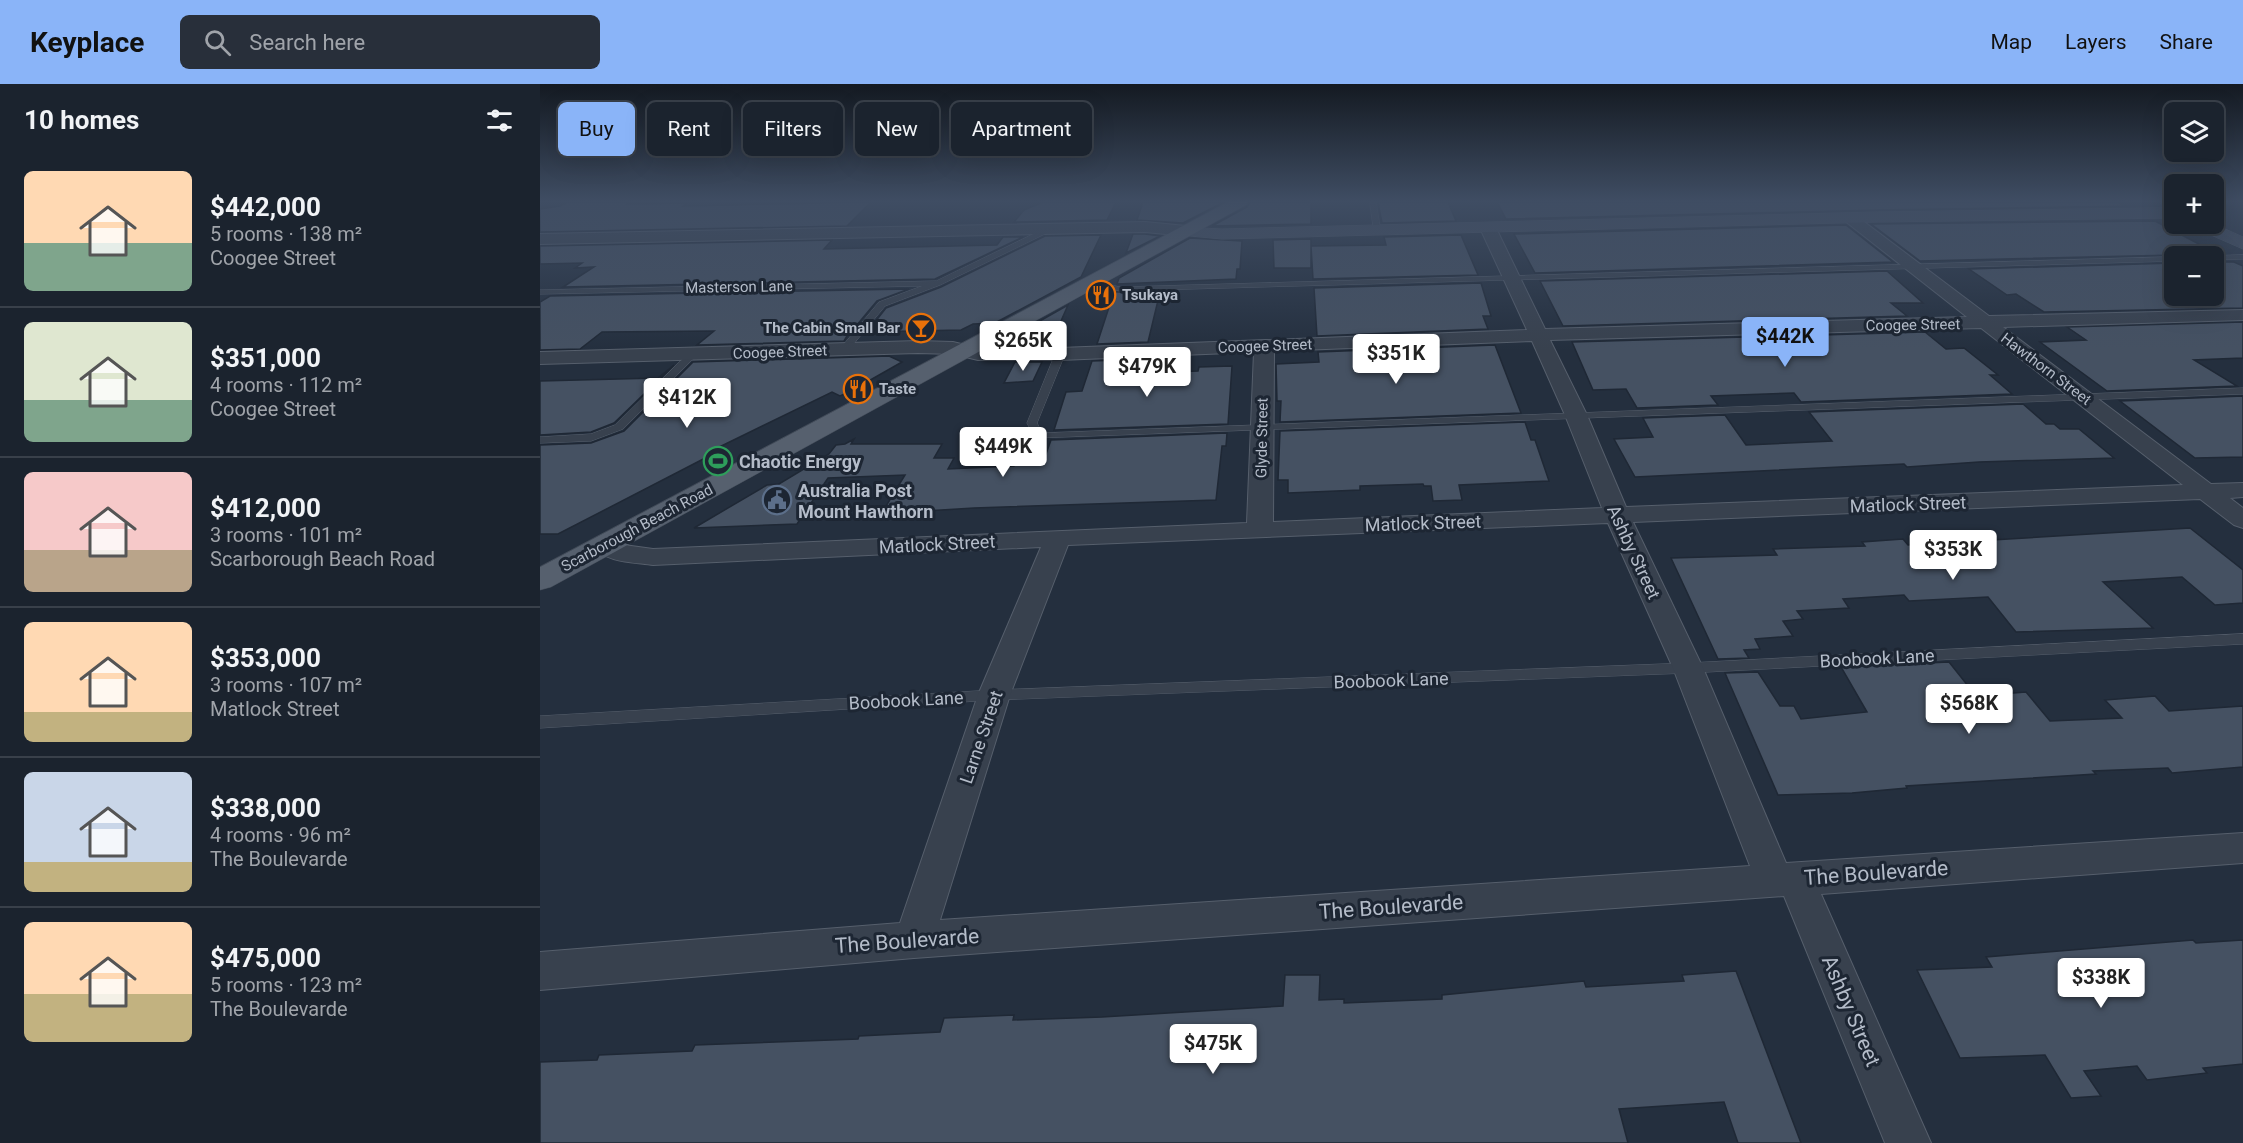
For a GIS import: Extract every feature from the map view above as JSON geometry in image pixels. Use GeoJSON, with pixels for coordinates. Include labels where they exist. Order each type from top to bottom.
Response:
{"type":"FeatureCollection","features":[{"type":"Feature","properties":{"kind":"main road","name":"Scarborough Beach Road"},"geometry":{"type":"LineString","coordinates":[[542,578],[1148,251]]}},
{"type":"Feature","properties":{"kind":"street","name":"Ashby Street"},"geometry":{"type":"LineString","coordinates":[[1499,251],[1576,415],[1617,515],[1908,1143]]}},
{"type":"Feature","properties":{"kind":"street","name":"Hawthorn Street"},"geometry":{"type":"LineString","coordinates":[[1893,251],[2243,520]]}},
{"type":"Feature","properties":{"kind":"street","name":"Coogee Street"},"geometry":{"type":"LineString","coordinates":[[540,358],[918,347],[964,350],[978,354],[1060,354],[1643,331],[2243,315]]}},
{"type":"Feature","properties":{"kind":"street","name":"Glyde Street"},"geometry":{"type":"LineString","coordinates":[[1260,529],[1264,346]]}},
{"type":"Feature","properties":{"kind":"street","name":"Matlock Street"},"geometry":{"type":"LineString","coordinates":[[604,545],[617,552],[653,557],[1260,529],[2243,490]]}},
{"type":"Feature","properties":{"kind":"street","name":"Larne Street"},"geometry":{"type":"LineString","coordinates":[[914,940],[994,695],[1058,538]]}},
{"type":"Feature","properties":{"kind":"street","name":"The Boulevarde"},"geometry":{"type":"LineString","coordinates":[[540,971],[914,940],[2243,848]]}},
{"type":"Feature","properties":{"kind":"lane"},"geometry":{"type":"LineString","coordinates":[[844,350],[882,304],[937,283],[1004,251]]}},
{"type":"Feature","properties":{"kind":"lane"},"geometry":{"type":"LineString","coordinates":[[2224,258],[2243,257]]}},
{"type":"Feature","properties":{"kind":"lane"},"geometry":{"type":"LineString","coordinates":[[1090,283],[1120,289],[2164,259]]}},
{"type":"Feature","properties":{"kind":"lane","name":"Masterson Lane"},"geometry":{"type":"LineString","coordinates":[[540,292],[937,283]]}},
{"type":"Feature","properties":{"kind":"lane"},"geometry":{"type":"LineString","coordinates":[[540,440],[606,435],[619,427],[693,354]]}},
{"type":"Feature","properties":{"kind":"lane"},"geometry":{"type":"LineString","coordinates":[[1060,354],[1032,423],[1039,436],[2243,391]]}},
{"type":"Feature","properties":{"kind":"lane","name":"Boobook Lane"},"geometry":{"type":"LineString","coordinates":[[540,722],[994,695],[1688,668],[2243,639]]}},
{"type":"Feature","properties":{"kind":"building"},"geometry":{"type":"Polygon","coordinates":[[[540,251],[993,251],[935,279],[563,287],[594,267],[575,268],[582,263],[540,264],[540,251]]]}},
{"type":"Feature","properties":{"kind":"building"},"geometry":{"type":"Polygon","coordinates":[[[1014,251],[1093,251],[1081,277],[995,323],[973,324],[961,330],[867,332],[886,308],[941,287],[1014,251]]]}},
{"type":"Feature","properties":{"kind":"building"},"geometry":{"type":"Polygon","coordinates":[[[1166,251],[1241,251],[1240,269],[1237,269],[1236,279],[1117,284],[1119,278],[1166,251]]]}},
{"type":"Feature","properties":{"kind":"building"},"geometry":{"type":"Polygon","coordinates":[[[1273,251],[1311,251],[1311,268],[1274,268],[1273,251]]]}},
{"type":"Feature","properties":{"kind":"building"},"geometry":{"type":"Polygon","coordinates":[[[1311,251],[1468,251],[1478,275],[1313,279],[1311,251]]]}},
{"type":"Feature","properties":{"kind":"building"},"geometry":{"type":"Polygon","coordinates":[[[1523,251],[1880,251],[1893,262],[1535,273],[1523,251]]]}},
{"type":"Feature","properties":{"kind":"building"},"geometry":{"type":"Polygon","coordinates":[[[1907,251],[2164,251],[2164,255],[1920,261],[1907,251]]]}},
{"type":"Feature","properties":{"kind":"building"},"geometry":{"type":"Polygon","coordinates":[[[2224,262],[2234,262],[2243,266],[2243,308],[2044,312],[2016,294],[2007,295],[1969,269],[2164,263],[2164,306],[2224,306],[2224,262]]]}},
{"type":"Feature","properties":{"kind":"building"},"geometry":{"type":"Polygon","coordinates":[[[1887,271],[1923,303],[1891,303],[1907,316],[1563,326],[1540,281],[1887,271]]]}},
{"type":"Feature","properties":{"kind":"building"},"geometry":{"type":"Polygon","coordinates":[[[1481,283],[1491,316],[1483,316],[1488,329],[1317,336],[1314,288],[1481,283]]]}},
{"type":"Feature","properties":{"kind":"building"},"geometry":{"type":"Polygon","coordinates":[[[909,289],[877,301],[851,332],[839,332],[847,336],[844,341],[697,345],[714,331],[602,332],[580,349],[540,350],[540,302],[550,296],[909,289]]]}},
{"type":"Feature","properties":{"kind":"building"},"geometry":{"type":"Polygon","coordinates":[[[1114,292],[1160,292],[1148,342],[1097,344],[1114,292]]]}},
{"type":"Feature","properties":{"kind":"building"},"geometry":{"type":"Polygon","coordinates":[[[1068,305],[1050,346],[1025,346],[1038,322],[1068,305]]]}},
{"type":"Feature","properties":{"kind":"building"},"geometry":{"type":"Polygon","coordinates":[[[2243,322],[2243,358],[2194,360],[2237,386],[2107,391],[2040,342],[2086,340],[2067,327],[2243,322]]]}},
{"type":"Feature","properties":{"kind":"building"},"geometry":{"type":"Polygon","coordinates":[[[1925,332],[1946,349],[1964,348],[1998,375],[1990,375],[2012,394],[1801,402],[1794,393],[1711,396],[1718,405],[1637,408],[1626,389],[1593,390],[1572,342],[1925,332]]]}},
{"type":"Feature","properties":{"kind":"building"},"geometry":{"type":"Polygon","coordinates":[[[1495,345],[1521,413],[1280,422],[1281,401],[1277,401],[1276,364],[1319,362],[1318,352],[1495,345]]]}},
{"type":"Feature","properties":{"kind":"building"},"geometry":{"type":"Polygon","coordinates":[[[889,356],[902,362],[851,391],[840,396],[832,392],[705,454],[713,454],[558,534],[540,534],[540,445],[591,443],[624,431],[693,362],[889,356]]]}},
{"type":"Feature","properties":{"kind":"building"},"geometry":{"type":"Polygon","coordinates":[[[1144,359],[1141,373],[1198,371],[1199,367],[1232,366],[1228,424],[1054,430],[1066,392],[1082,391],[1092,361],[1144,359]]]}},
{"type":"Feature","properties":{"kind":"building"},"geometry":{"type":"Polygon","coordinates":[[[1015,362],[1042,362],[1033,381],[1004,383],[1015,362]]]}},
{"type":"Feature","properties":{"kind":"building"},"geometry":{"type":"Polygon","coordinates":[[[674,365],[614,423],[591,432],[540,435],[540,381],[658,378],[674,365]]]}},
{"type":"Feature","properties":{"kind":"building"},"geometry":{"type":"Polygon","coordinates":[[[2243,396],[2243,457],[2195,458],[2120,401],[2243,396]]]}},
{"type":"Feature","properties":{"kind":"building"},"geometry":{"type":"Polygon","coordinates":[[[2023,404],[2046,424],[2054,424],[2060,429],[2079,429],[2114,458],[1979,462],[1907,467],[1904,464],[1635,477],[1614,439],[1653,437],[1643,418],[1725,415],[1746,445],[1832,441],[1809,412],[2023,404]]]}},
{"type":"Feature","properties":{"kind":"building"},"geometry":{"type":"Polygon","coordinates":[[[1525,422],[1531,440],[1535,440],[1549,481],[1459,485],[1462,500],[1433,501],[1431,486],[1423,484],[1360,486],[1360,490],[1288,493],[1288,480],[1278,480],[1280,431],[1525,422]]]}},
{"type":"Feature","properties":{"kind":"building"},"geometry":{"type":"Polygon","coordinates":[[[1227,433],[1226,446],[1222,446],[1216,500],[974,508],[880,516],[905,475],[828,478],[797,524],[694,528],[767,485],[779,484],[829,454],[836,445],[845,444],[854,439],[851,444],[942,444],[934,458],[954,458],[948,469],[1014,466],[1019,455],[1046,454],[1051,440],[1227,433]]]}},
{"type":"Feature","properties":{"kind":"building"},"geometry":{"type":"Polygon","coordinates":[[[2190,528],[2243,570],[2243,603],[2215,605],[2182,577],[2103,582],[2153,628],[2016,632],[1988,597],[1909,601],[1904,595],[1843,599],[1849,608],[1797,611],[1803,619],[1783,621],[1793,636],[1755,639],[1760,649],[1744,650],[1749,658],[1718,659],[1671,558],[1777,555],[1773,549],[1865,546],[1862,542],[1903,539],[1908,545],[2190,528]]]}},
{"type":"Feature","properties":{"kind":"building"},"geometry":{"type":"Polygon","coordinates":[[[1949,662],[1976,696],[2026,692],[2050,721],[2122,718],[2105,700],[2155,696],[2169,711],[2243,706],[2243,767],[2172,773],[2168,768],[2093,771],[2096,774],[1906,786],[1907,788],[1852,793],[1778,795],[1725,673],[1758,672],[1780,706],[1794,706],[1801,719],[1867,712],[1841,667],[1949,662]]]}},
{"type":"Feature","properties":{"kind":"building"},"geometry":{"type":"Polygon","coordinates":[[[2193,940],[2196,943],[2243,940],[2243,1064],[2203,1068],[2207,1073],[2147,1080],[2137,1066],[2084,1071],[2101,1096],[2071,1098],[2045,1055],[1960,1058],[1917,970],[1992,967],[1986,957],[2193,940]]]}},
{"type":"Feature","properties":{"kind":"building"},"geometry":{"type":"Polygon","coordinates":[[[1736,971],[1801,1143],[1738,1143],[1724,1102],[1619,1109],[1628,1143],[540,1143],[540,1062],[597,1060],[599,1055],[692,1051],[695,1045],[858,1039],[859,1036],[940,1032],[944,1018],[1014,1015],[1013,1020],[1102,1017],[1283,1006],[1285,975],[1320,975],[1319,1000],[1344,999],[1344,1003],[1442,999],[1442,995],[1584,981],[1586,987],[1684,981],[1682,975],[1736,971]]]}},
{"type":"Feature","properties":{"kind":"place","name":"Tsukaya"},"geometry":{"type":"Point","coordinates":[1101,295]}},
{"type":"Feature","properties":{"kind":"place","name":"The Cabin Small Bar"},"geometry":{"type":"Point","coordinates":[921,328]}},
{"type":"Feature","properties":{"kind":"place","name":"Taste"},"geometry":{"type":"Point","coordinates":[858,389]}},
{"type":"Feature","properties":{"kind":"place","name":"Chaotic Energy"},"geometry":{"type":"Point","coordinates":[718,461]}},
{"type":"Feature","properties":{"kind":"place","name":"Australia Post Mount Hawthorn"},"geometry":{"type":"Point","coordinates":[777,500]}}]}
